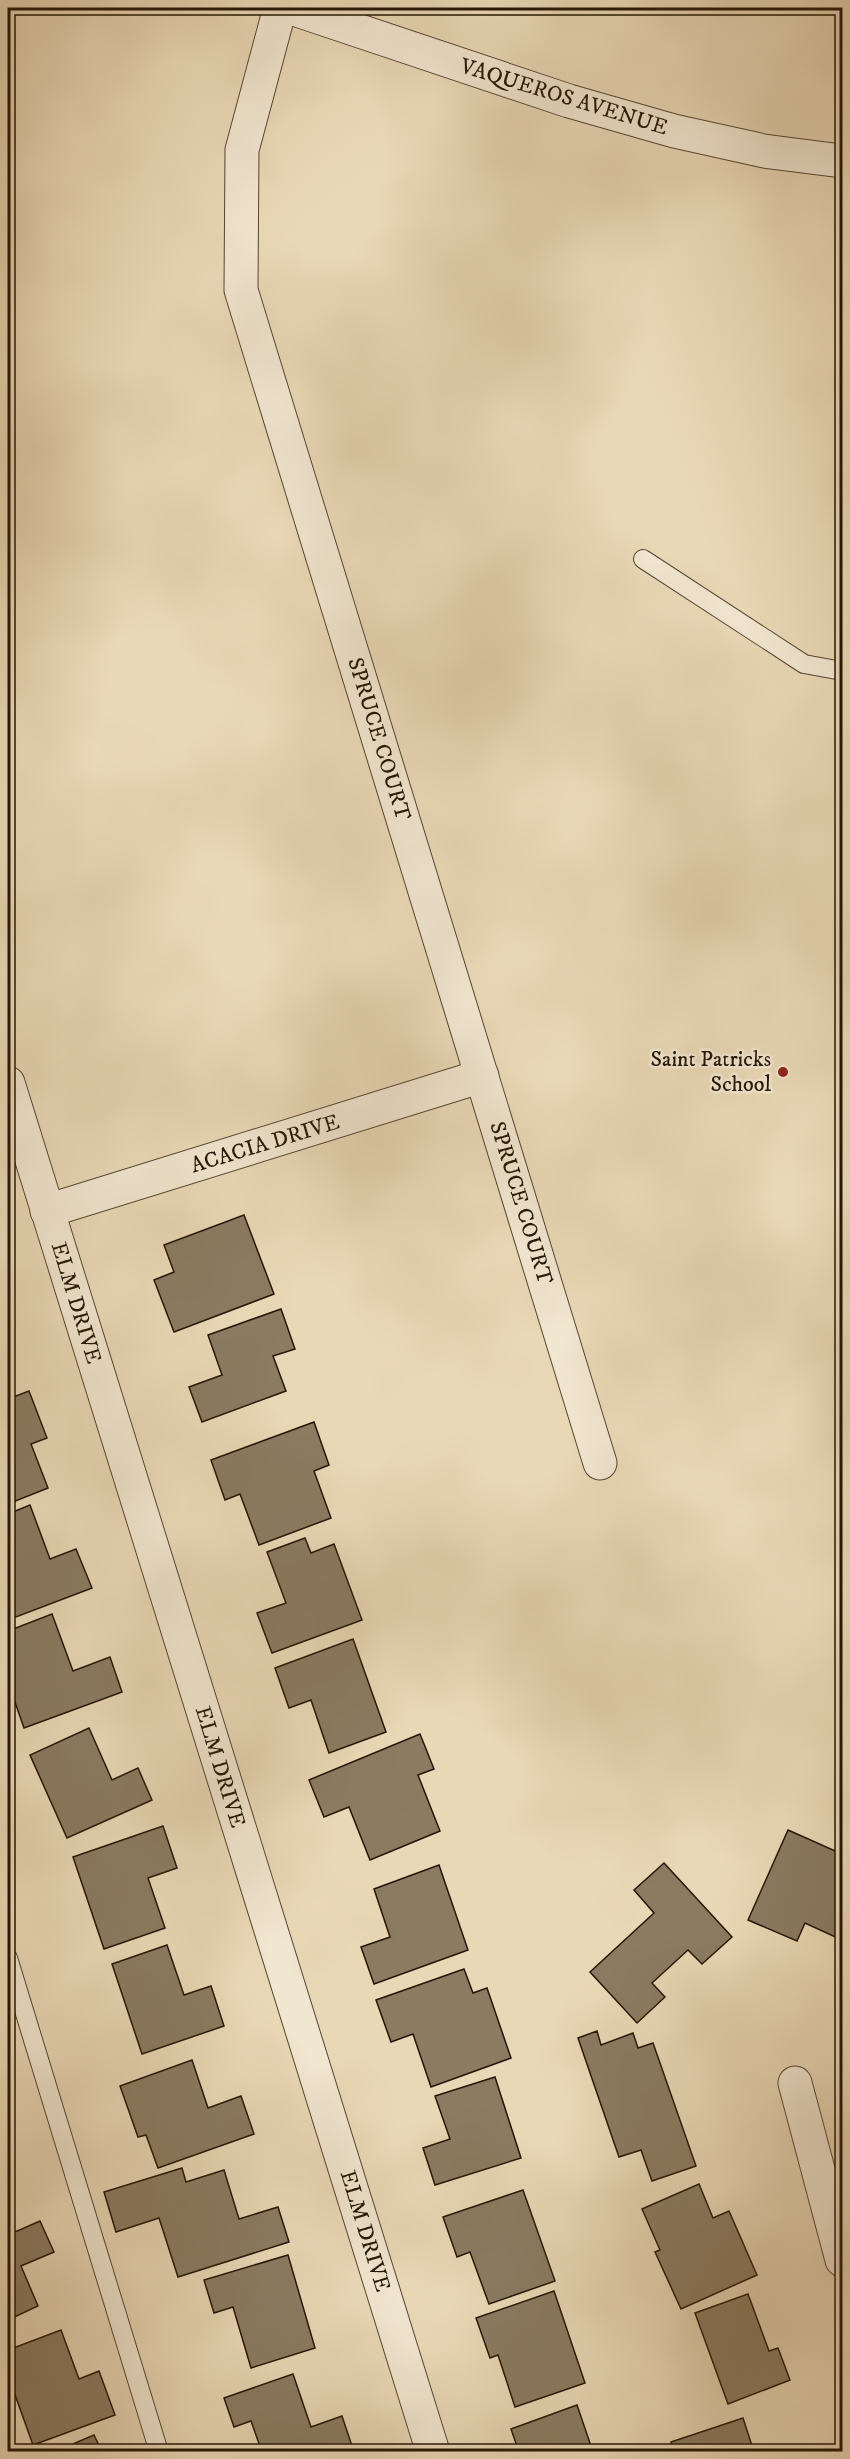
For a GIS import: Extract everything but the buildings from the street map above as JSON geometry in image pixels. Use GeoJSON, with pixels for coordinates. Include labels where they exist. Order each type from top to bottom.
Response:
{"type":"FeatureCollection","features":[{"type":"Feature","properties":{"kind":"street","name":"SPRUCE COURT"},"geometry":{"type":"LineString","coordinates":[[280,8],[242,150],[241,290],[600,1463]]}},
{"type":"Feature","properties":{"kind":"street","name":"VAQUEROS AVENUE"},"geometry":{"type":"LineString","coordinates":[[291,8],[570,101],[674,131],[764,151],[843,160]]}},
{"type":"Feature","properties":{"kind":"street","name":"ACACIA DRIVE"},"geometry":{"type":"LineString","coordinates":[[47,1211],[482,1076]]}},
{"type":"Feature","properties":{"kind":"street","name":"ELM DRIVE"},"geometry":{"type":"LineString","coordinates":[[8,1083],[433,2451]]}},
{"type":"Feature","properties":{"kind":"street"},"geometry":{"type":"LineString","coordinates":[[795,2083],[843,2260]]}},
{"type":"Feature","properties":{"kind":"lane"},"geometry":{"type":"LineString","coordinates":[[643,559],[804,664],[843,671]]}},
{"type":"Feature","properties":{"kind":"lane"},"geometry":{"type":"LineString","coordinates":[[8,1958],[159,2451]]}},
{"type":"Feature","properties":{"kind":"place","name":"Saint Patricks School"},"geometry":{"type":"Point","coordinates":[783,1072]}}]}
